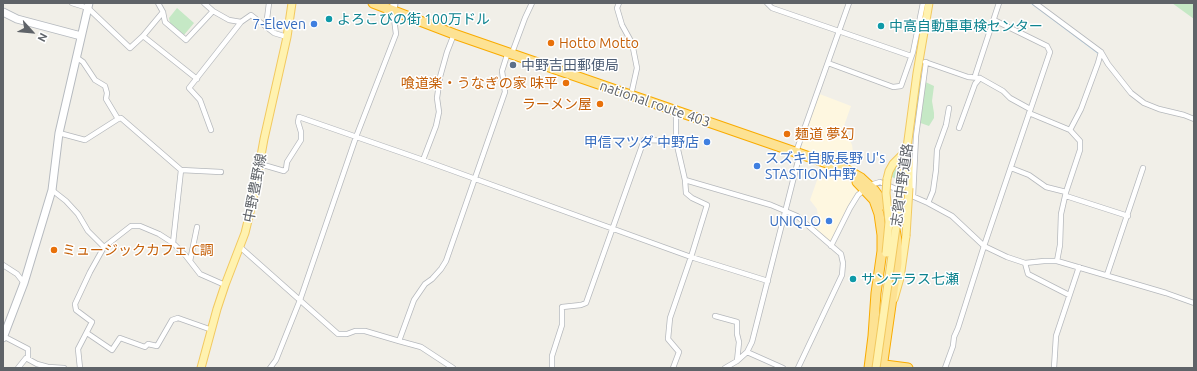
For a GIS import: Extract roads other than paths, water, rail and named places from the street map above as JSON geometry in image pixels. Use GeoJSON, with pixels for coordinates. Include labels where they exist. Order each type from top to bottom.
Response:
{"type":"FeatureCollection","features":[{"type":"Feature","properties":{"kind":"highway","name":"national route 403"},"geometry":{"type":"LineString","coordinates":[[373,3],[394,7],[454,34],[798,153],[851,172],[861,178],[874,200],[882,226],[882,244],[876,293],[873,336],[876,366]]}},
{"type":"Feature","properties":{"kind":"highway","name":"national route 403"},"geometry":{"type":"LineString","coordinates":[[867,187],[884,202],[893,221],[898,251],[891,307],[876,366]]}},
{"type":"Feature","properties":{"kind":"highway"},"geometry":{"type":"LineString","coordinates":[[882,226],[893,221]]}},
{"type":"Feature","properties":{"kind":"highway"},"geometry":{"type":"LineString","coordinates":[[876,366],[908,368]]}},
{"type":"Feature","properties":{"kind":"main road","name":"中野豊野線"},"geometry":{"type":"LineString","coordinates":[[202,368],[225,285],[245,233],[287,37],[292,3]]}},
{"type":"Feature","properties":{"kind":"main road","name":"志賀中野道路"},"geometry":{"type":"LineString","coordinates":[[876,366],[906,187],[907,150],[917,73],[929,3]]}},
{"type":"Feature","properties":{"kind":"main road"},"geometry":{"type":"LineString","coordinates":[[891,307],[898,290],[906,236],[906,187],[910,133]]}},
{"type":"Feature","properties":{"kind":"main road"},"geometry":{"type":"LineString","coordinates":[[873,336],[886,253],[889,222],[886,193],[887,179],[893,164],[907,150]]}},
{"type":"Feature","properties":{"kind":"street"},"geometry":{"type":"LineString","coordinates":[[72,3],[88,6],[130,48],[143,36],[163,12]]}},
{"type":"Feature","properties":{"kind":"street"},"geometry":{"type":"LineString","coordinates":[[158,3],[163,12],[165,22],[186,40],[213,11]]}},
{"type":"Feature","properties":{"kind":"street"},"geometry":{"type":"LineString","coordinates":[[204,3],[213,11],[229,20],[241,22]]}},
{"type":"Feature","properties":{"kind":"street"},"geometry":{"type":"LineString","coordinates":[[266,27],[269,3]]}},
{"type":"Feature","properties":{"kind":"street"},"geometry":{"type":"LineString","coordinates":[[399,341],[414,300],[426,284],[441,269],[446,261],[504,92],[502,71],[532,3]]}},
{"type":"Feature","properties":{"kind":"street"},"geometry":{"type":"LineString","coordinates":[[619,3],[617,8],[622,25],[632,44],[637,68],[631,95]]}},
{"type":"Feature","properties":{"kind":"street"},"geometry":{"type":"LineString","coordinates":[[767,3],[772,8],[911,56]]}},
{"type":"Feature","properties":{"kind":"street"},"geometry":{"type":"LineString","coordinates":[[725,368],[737,361],[747,352],[752,342],[785,212],[798,153],[849,3]]}},
{"type":"Feature","properties":{"kind":"street"},"geometry":{"type":"LineString","coordinates":[[828,63],[894,87],[901,86],[911,56],[923,3]]}},
{"type":"Feature","properties":{"kind":"street"},"geometry":{"type":"LineString","coordinates":[[975,76],[994,20],[998,3]]}},
{"type":"Feature","properties":{"kind":"street"},"geometry":{"type":"LineString","coordinates":[[1035,3],[1101,52],[1108,64],[1131,93],[1144,103],[1194,119]]}},
{"type":"Feature","properties":{"kind":"street"},"geometry":{"type":"LineString","coordinates":[[28,358],[28,349],[3,337],[24,283],[52,190],[59,133],[88,6]]}},
{"type":"Feature","properties":{"kind":"street"},"geometry":{"type":"LineString","coordinates":[[270,368],[276,360],[300,300],[356,137],[396,34],[394,7]]}},
{"type":"Feature","properties":{"kind":"street"},"geometry":{"type":"LineString","coordinates":[[3,12],[17,19],[81,36]]}},
{"type":"Feature","properties":{"kind":"street"},"geometry":{"type":"LineString","coordinates":[[211,130],[200,100],[189,88],[241,22],[251,15],[274,33],[287,37]]}},
{"type":"Feature","properties":{"kind":"street"},"geometry":{"type":"LineString","coordinates":[[945,368],[953,346],[954,336],[958,328],[984,246],[1050,52],[1047,46],[994,20]]}},
{"type":"Feature","properties":{"kind":"street"},"geometry":{"type":"LineString","coordinates":[[423,160],[436,126],[439,112],[438,98],[440,77],[454,34]]}},
{"type":"Feature","properties":{"kind":"street"},"geometry":{"type":"LineString","coordinates":[[143,36],[197,79]]}},
{"type":"Feature","properties":{"kind":"street"},"geometry":{"type":"LineString","coordinates":[[1070,130],[1080,109],[1101,52]]}},
{"type":"Feature","properties":{"kind":"street"},"geometry":{"type":"LineString","coordinates":[[76,57],[82,62],[95,80],[105,86],[107,93],[106,99],[118,119]]}},
{"type":"Feature","properties":{"kind":"street"},"geometry":{"type":"LineString","coordinates":[[913,196],[916,136],[925,62],[968,76],[980,78],[1030,111],[1070,130],[1080,142],[1080,150],[1061,214],[1060,245],[1056,261]]}},
{"type":"Feature","properties":{"kind":"street"},"geometry":{"type":"LineString","coordinates":[[959,128],[975,84],[980,78]]}},
{"type":"Feature","properties":{"kind":"street"},"geometry":{"type":"LineString","coordinates":[[928,203],[933,191],[936,170],[936,150],[946,125],[949,108]]}},
{"type":"Feature","properties":{"kind":"street"},"geometry":{"type":"LineString","coordinates":[[673,368],[679,352],[668,339],[670,318],[707,205],[692,198],[686,193],[685,180],[676,141],[676,110]]}},
{"type":"Feature","properties":{"kind":"street"},"geometry":{"type":"LineString","coordinates":[[260,164],[284,171],[286,169],[287,162],[301,140],[301,132],[298,122],[299,117],[423,160],[691,257],[768,281]]}},
{"type":"Feature","properties":{"kind":"street"},"geometry":{"type":"LineString","coordinates":[[59,133],[85,140],[121,118],[181,170],[221,172]]}},
{"type":"Feature","properties":{"kind":"street"},"geometry":{"type":"LineString","coordinates":[[552,368],[552,356],[562,325],[562,307],[586,303],[644,140],[676,141]]}},
{"type":"Feature","properties":{"kind":"street"},"geometry":{"type":"LineString","coordinates":[[1011,168],[1030,175],[1046,187],[1128,216]]}},
{"type":"Feature","properties":{"kind":"street"},"geometry":{"type":"LineString","coordinates":[[1107,275],[1143,168]]}},
{"type":"Feature","properties":{"kind":"street"},"geometry":{"type":"LineString","coordinates":[[173,243],[181,170]]}},
{"type":"Feature","properties":{"kind":"street"},"geometry":{"type":"LineString","coordinates":[[685,180],[772,205],[797,216],[841,254],[843,263],[842,275],[798,368]]}},
{"type":"Feature","properties":{"kind":"street"},"geometry":{"type":"LineString","coordinates":[[831,246],[854,201],[867,187],[877,182],[913,196],[952,216],[984,246],[1025,263],[1056,261],[1107,275],[1194,303]]}},
{"type":"Feature","properties":{"kind":"street"},"geometry":{"type":"LineString","coordinates":[[52,190],[78,214],[88,231],[104,247]]}},
{"type":"Feature","properties":{"kind":"street"},"geometry":{"type":"LineString","coordinates":[[80,368],[78,349],[92,322],[76,310],[75,304],[104,247],[131,226],[140,226],[159,234],[173,243],[200,274],[225,285]]}},
{"type":"Feature","properties":{"kind":"street"},"geometry":{"type":"LineString","coordinates":[[190,261],[197,227]]}},
{"type":"Feature","properties":{"kind":"street"},"geometry":{"type":"LineString","coordinates":[[240,248],[338,334],[365,331],[421,347],[454,368]]}},
{"type":"Feature","properties":{"kind":"street"},"geometry":{"type":"LineString","coordinates":[[1025,263],[1028,274],[1069,295]]}},
{"type":"Feature","properties":{"kind":"street"},"geometry":{"type":"LineString","coordinates":[[3,265],[17,274],[24,283]]}},
{"type":"Feature","properties":{"kind":"street"},"geometry":{"type":"LineString","coordinates":[[1054,368],[1056,336],[1079,267]]}},
{"type":"Feature","properties":{"kind":"street"},"geometry":{"type":"LineString","coordinates":[[715,316],[737,322],[739,342],[737,361]]}},
{"type":"Feature","properties":{"kind":"street"},"geometry":{"type":"LineString","coordinates":[[87,333],[112,350],[120,338],[145,347],[148,344],[157,346],[172,320],[178,318],[212,330]]}},
{"type":"Feature","properties":{"kind":"street"},"geometry":{"type":"LineString","coordinates":[[747,352],[783,368]]}},
{"type":"Feature","properties":{"kind":"street"},"geometry":{"type":"LineString","coordinates":[[18,368],[26,358],[28,358]]}},
{"type":"Feature","properties":{"kind":"street"},"geometry":{"type":"LineString","coordinates":[[28,358],[37,364],[48,367],[64,368]]}},
{"type":"Feature","properties":{"kind":"waterway"},"geometry":{"type":"LineString","coordinates":[[1031,3],[1098,53]]}},
{"type":"Feature","properties":{"kind":"place","name":"よろこびの街 100万ドル"},"geometry":{"type":"Point","coordinates":[329,19]}},
{"type":"Feature","properties":{"kind":"place","name":"7-Eleven"},"geometry":{"type":"Point","coordinates":[314,24]}},
{"type":"Feature","properties":{"kind":"place","name":"中高自動車車検センター"},"geometry":{"type":"Point","coordinates":[881,26]}},
{"type":"Feature","properties":{"kind":"place","name":"Hotto Motto"},"geometry":{"type":"Point","coordinates":[551,43]}},
{"type":"Feature","properties":{"kind":"place","name":"中野吉田郵便局"},"geometry":{"type":"Point","coordinates":[513,65]}},
{"type":"Feature","properties":{"kind":"place","name":"喰道楽・うなぎの家 味平"},"geometry":{"type":"Point","coordinates":[566,83]}},
{"type":"Feature","properties":{"kind":"place","name":"ラーメン屋"},"geometry":{"type":"Point","coordinates":[600,104]}},
{"type":"Feature","properties":{"kind":"place","name":"麺道 夢幻"},"geometry":{"type":"Point","coordinates":[787,134]}},
{"type":"Feature","properties":{"kind":"place","name":"甲信マツダ 中野店"},"geometry":{"type":"Point","coordinates":[707,142]}},
{"type":"Feature","properties":{"kind":"place","name":"スズキ自販長野 U's STASTION中野"},"geometry":{"type":"Point","coordinates":[757,166]}},
{"type":"Feature","properties":{"kind":"place","name":"UNIQLO"},"geometry":{"type":"Point","coordinates":[829,221]}},
{"type":"Feature","properties":{"kind":"place","name":"ミュージックカフェ C調"},"geometry":{"type":"Point","coordinates":[54,250]}},
{"type":"Feature","properties":{"kind":"place","name":"サンテラス七瀬"},"geometry":{"type":"Point","coordinates":[853,279]}}]}
